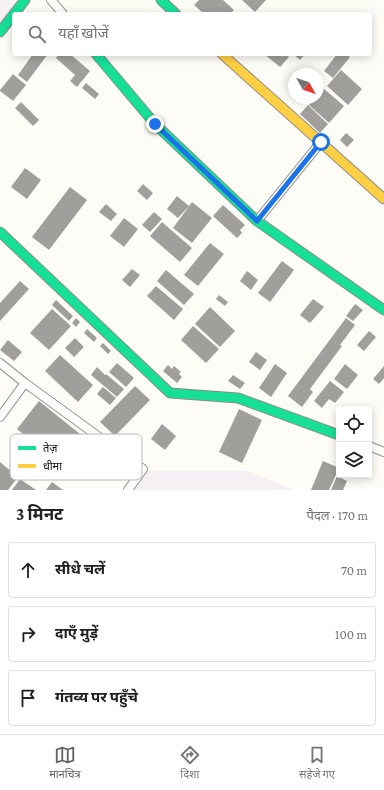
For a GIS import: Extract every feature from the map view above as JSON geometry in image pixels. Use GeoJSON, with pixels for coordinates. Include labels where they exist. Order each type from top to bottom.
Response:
{"type":"FeatureCollection","features":[{"type":"Feature","properties":{"kind":"street"},"geometry":{"type":"LineString","coordinates":[[16,12],[25,0]]}},
{"type":"Feature","properties":{"kind":"street"},"geometry":{"type":"LineString","coordinates":[[51,0],[60,12]]}},
{"type":"Feature","properties":{"kind":"street"},"geometry":{"type":"LineString","coordinates":[[161,0],[174,12]]}},
{"type":"Feature","properties":{"kind":"street"},"geometry":{"type":"LineString","coordinates":[[0,32],[12,17]]}},
{"type":"Feature","properties":{"kind":"street"},"geometry":{"type":"LineString","coordinates":[[98,56],[155,124],[257,221],[384,310]]}},
{"type":"Feature","properties":{"kind":"street"},"geometry":{"type":"LineString","coordinates":[[224,56],[384,199]]}},
{"type":"Feature","properties":{"kind":"street"},"geometry":{"type":"LineString","coordinates":[[257,221],[321,142]]}},
{"type":"Feature","properties":{"kind":"street"},"geometry":{"type":"LineString","coordinates":[[0,232],[170,393],[238,398],[336,434]]}},
{"type":"Feature","properties":{"kind":"street"},"geometry":{"type":"LineString","coordinates":[[0,363],[95,434]]}},
{"type":"Feature","properties":{"kind":"street"},"geometry":{"type":"LineString","coordinates":[[0,417],[25,383]]}},
{"type":"Feature","properties":{"kind":"street"},"geometry":{"type":"LineString","coordinates":[[372,447],[384,452]]}},
{"type":"Feature","properties":{"kind":"street"},"geometry":{"type":"LineString","coordinates":[[128,490],[135,480]]}},
{"type":"Feature","properties":{"kind":"shaded area"},"geometry":{"type":"Polygon","coordinates":[[[0,0],[23,0],[14,12],[12,12],[12,15],[0,31],[0,0]]]}},
{"type":"Feature","properties":{"kind":"shaded area"},"geometry":{"type":"Polygon","coordinates":[[[142,471],[246,471],[295,490],[128,490],[134,480],[142,480],[142,471]]]}},
{"type":"Feature","properties":{"kind":"building"},"geometry":{"type":"Polygon","coordinates":[[[199,0],[223,0],[234,10],[232,12],[202,12],[194,5],[199,0]]]}},
{"type":"Feature","properties":{"kind":"building"},"geometry":{"type":"Polygon","coordinates":[[[242,0],[266,0],[255,12],[242,0]]]}},
{"type":"Feature","properties":{"kind":"building"},"geometry":{"type":"Polygon","coordinates":[[[32,56],[46,56],[27,82],[18,75],[32,56]]]}},
{"type":"Feature","properties":{"kind":"building"},"geometry":{"type":"Polygon","coordinates":[[[58,56],[72,56],[90,71],[77,87],[70,81],[75,75],[56,58],[58,56]]]}},
{"type":"Feature","properties":{"kind":"building"},"geometry":{"type":"Polygon","coordinates":[[[266,56],[288,56],[289,57],[280,67],[266,56]]]}},
{"type":"Feature","properties":{"kind":"building"},"geometry":{"type":"Polygon","coordinates":[[[295,56],[303,56],[300,60],[295,56]]]}},
{"type":"Feature","properties":{"kind":"building"},"geometry":{"type":"Polygon","coordinates":[[[335,56],[350,57],[333,78],[324,71],[335,56]]]}},
{"type":"Feature","properties":{"kind":"building"},"geometry":{"type":"Polygon","coordinates":[[[341,70],[362,89],[348,105],[327,86],[341,70]]]}},
{"type":"Feature","properties":{"kind":"building"},"geometry":{"type":"Polygon","coordinates":[[[13,74],[26,85],[13,101],[0,90],[13,74]]]}},
{"type":"Feature","properties":{"kind":"building"},"geometry":{"type":"Polygon","coordinates":[[[86,83],[99,94],[95,99],[82,88],[86,83]]]}},
{"type":"Feature","properties":{"kind":"building"},"geometry":{"type":"Polygon","coordinates":[[[324,89],[344,106],[329,123],[309,105],[324,104],[324,89]]]}},
{"type":"Feature","properties":{"kind":"building"},"geometry":{"type":"Polygon","coordinates":[[[21,102],[39,120],[33,126],[15,108],[21,102]]]}},
{"type":"Feature","properties":{"kind":"building"},"geometry":{"type":"Polygon","coordinates":[[[308,105],[328,124],[320,133],[300,114],[308,105]]]}},
{"type":"Feature","properties":{"kind":"building"},"geometry":{"type":"Polygon","coordinates":[[[346,133],[354,140],[347,147],[340,140],[346,133]]]}},
{"type":"Feature","properties":{"kind":"building"},"geometry":{"type":"Polygon","coordinates":[[[25,168],[41,180],[27,199],[11,187],[25,168]]]}},
{"type":"Feature","properties":{"kind":"building"},"geometry":{"type":"Polygon","coordinates":[[[143,184],[153,193],[147,200],[137,191],[143,184]]]}},
{"type":"Feature","properties":{"kind":"building"},"geometry":{"type":"Polygon","coordinates":[[[70,187],[87,200],[49,250],[32,237],[70,187]]]}},
{"type":"Feature","properties":{"kind":"building"},"geometry":{"type":"Polygon","coordinates":[[[177,196],[189,206],[178,218],[167,209],[177,196]]]}},
{"type":"Feature","properties":{"kind":"building"},"geometry":{"type":"Polygon","coordinates":[[[192,202],[212,218],[192,243],[173,228],[192,202]]]}},
{"type":"Feature","properties":{"kind":"building"},"geometry":{"type":"Polygon","coordinates":[[[106,204],[117,214],[111,221],[99,212],[106,204]]]}},
{"type":"Feature","properties":{"kind":"building"},"geometry":{"type":"Polygon","coordinates":[[[223,205],[245,225],[240,230],[242,233],[237,238],[213,216],[223,205]]]}},
{"type":"Feature","properties":{"kind":"building"},"geometry":{"type":"Polygon","coordinates":[[[154,212],[162,219],[150,232],[142,225],[154,212]]]}},
{"type":"Feature","properties":{"kind":"building"},"geometry":{"type":"Polygon","coordinates":[[[124,218],[138,229],[124,247],[110,236],[124,218]]]}},
{"type":"Feature","properties":{"kind":"building"},"geometry":{"type":"Polygon","coordinates":[[[162,222],[192,248],[180,262],[150,236],[162,222]]]}},
{"type":"Feature","properties":{"kind":"building"},"geometry":{"type":"Polygon","coordinates":[[[210,243],[224,254],[198,286],[184,275],[210,243]]]}},
{"type":"Feature","properties":{"kind":"building"},"geometry":{"type":"Polygon","coordinates":[[[282,261],[294,270],[270,302],[258,293],[282,261]]]}},
{"type":"Feature","properties":{"kind":"building"},"geometry":{"type":"Polygon","coordinates":[[[132,269],[140,275],[130,287],[122,280],[132,269]]]}},
{"type":"Feature","properties":{"kind":"building"},"geometry":{"type":"Polygon","coordinates":[[[166,270],[194,294],[184,305],[157,281],[166,270]]]}},
{"type":"Feature","properties":{"kind":"building"},"geometry":{"type":"Polygon","coordinates":[[[247,271],[258,280],[251,290],[240,281],[247,271]]]}},
{"type":"Feature","properties":{"kind":"building"},"geometry":{"type":"Polygon","coordinates":[[[20,281],[29,289],[0,321],[0,303],[20,281]]]}},
{"type":"Feature","properties":{"kind":"building"},"geometry":{"type":"Polygon","coordinates":[[[156,286],[183,309],[174,320],[147,296],[156,286]]]}},
{"type":"Feature","properties":{"kind":"building"},"geometry":{"type":"Polygon","coordinates":[[[219,295],[228,302],[225,306],[216,299],[219,295]]]}},
{"type":"Feature","properties":{"kind":"building"},"geometry":{"type":"Polygon","coordinates":[[[313,299],[324,307],[310,323],[300,315],[313,299]]]}},
{"type":"Feature","properties":{"kind":"building"},"geometry":{"type":"Polygon","coordinates":[[[56,300],[73,316],[69,321],[52,305],[56,300]]]}},
{"type":"Feature","properties":{"kind":"building"},"geometry":{"type":"Polygon","coordinates":[[[355,304],[363,310],[353,321],[346,316],[355,304]]]}},
{"type":"Feature","properties":{"kind":"building"},"geometry":{"type":"Polygon","coordinates":[[[210,307],[235,331],[220,347],[195,324],[210,307]]]}},
{"type":"Feature","properties":{"kind":"building"},"geometry":{"type":"Polygon","coordinates":[[[52,309],[71,326],[49,350],[30,333],[52,309]]]}},
{"type":"Feature","properties":{"kind":"building"},"geometry":{"type":"Polygon","coordinates":[[[76,318],[80,322],[76,327],[72,323],[76,318]]]}},
{"type":"Feature","properties":{"kind":"building"},"geometry":{"type":"Polygon","coordinates":[[[346,318],[355,325],[340,345],[342,346],[310,389],[313,392],[302,407],[288,396],[346,318]]]}},
{"type":"Feature","properties":{"kind":"building"},"geometry":{"type":"Polygon","coordinates":[[[193,326],[219,349],[206,363],[181,340],[193,326]]]}},
{"type":"Feature","properties":{"kind":"building"},"geometry":{"type":"Polygon","coordinates":[[[87,329],[97,338],[94,342],[84,333],[87,329]]]}},
{"type":"Feature","properties":{"kind":"building"},"geometry":{"type":"Polygon","coordinates":[[[369,331],[376,337],[364,351],[357,345],[369,331]]]}},
{"type":"Feature","properties":{"kind":"building"},"geometry":{"type":"Polygon","coordinates":[[[75,338],[84,347],[74,357],[65,348],[75,338]]]}},
{"type":"Feature","properties":{"kind":"building"},"geometry":{"type":"Polygon","coordinates":[[[8,340],[22,352],[14,361],[0,350],[8,340]]]}},
{"type":"Feature","properties":{"kind":"building"},"geometry":{"type":"Polygon","coordinates":[[[103,343],[111,351],[108,354],[100,346],[103,343]]]}},
{"type":"Feature","properties":{"kind":"building"},"geometry":{"type":"Polygon","coordinates":[[[256,352],[267,360],[260,370],[249,362],[256,352]]]}},
{"type":"Feature","properties":{"kind":"building"},"geometry":{"type":"Polygon","coordinates":[[[60,355],[93,385],[78,402],[45,371],[60,355]]]}},
{"type":"Feature","properties":{"kind":"building"},"geometry":{"type":"Polygon","coordinates":[[[117,363],[134,378],[126,387],[109,372],[117,363]]]}},
{"type":"Feature","properties":{"kind":"building"},"geometry":{"type":"Polygon","coordinates":[[[275,364],[287,373],[271,397],[259,388],[275,364]]]}},
{"type":"Feature","properties":{"kind":"building"},"geometry":{"type":"Polygon","coordinates":[[[345,364],[358,375],[347,389],[334,379],[345,364]]]}},
{"type":"Feature","properties":{"kind":"building"},"geometry":{"type":"Polygon","coordinates":[[[168,365],[172,369],[174,366],[181,372],[179,374],[182,377],[177,383],[163,371],[168,365]]]}},
{"type":"Feature","properties":{"kind":"building"},"geometry":{"type":"Polygon","coordinates":[[[384,366],[384,378],[379,384],[373,379],[384,366]]]}},
{"type":"Feature","properties":{"kind":"building"},"geometry":{"type":"Polygon","coordinates":[[[97,367],[124,389],[117,397],[91,375],[97,367]]]}},
{"type":"Feature","properties":{"kind":"building"},"geometry":{"type":"Polygon","coordinates":[[[233,375],[245,383],[240,389],[228,381],[233,375]]]}},
{"type":"Feature","properties":{"kind":"building"},"geometry":{"type":"Polygon","coordinates":[[[330,381],[344,392],[335,403],[329,399],[322,408],[314,401],[330,381]]]}},
{"type":"Feature","properties":{"kind":"building"},"geometry":{"type":"Polygon","coordinates":[[[135,386],[150,400],[117,434],[113,434],[100,422],[135,386]]]}},
{"type":"Feature","properties":{"kind":"building"},"geometry":{"type":"Polygon","coordinates":[[[103,387],[116,398],[110,405],[97,394],[103,387]]]}},
{"type":"Feature","properties":{"kind":"building"},"geometry":{"type":"Polygon","coordinates":[[[39,401],[80,434],[23,434],[17,429],[39,401]]]}},
{"type":"Feature","properties":{"kind":"building"},"geometry":{"type":"Polygon","coordinates":[[[239,409],[262,420],[242,463],[219,452],[239,409]]]}},
{"type":"Feature","properties":{"kind":"building"},"geometry":{"type":"Polygon","coordinates":[[[162,424],[176,436],[165,450],[151,439],[162,424]]]}},
{"type":"Feature","properties":{"kind":"building"},"geometry":{"type":"Polygon","coordinates":[[[323,461],[336,467],[336,475],[329,490],[311,490],[323,461]]]}},
{"type":"Feature","properties":{"kind":"building"},"geometry":{"type":"Polygon","coordinates":[[[0,462],[10,470],[10,480],[16,480],[8,490],[0,490],[0,462]]]}},
{"type":"Feature","properties":{"kind":"building"},"geometry":{"type":"Polygon","coordinates":[[[336,478],[341,478],[347,481],[343,490],[331,490],[336,478]]]}},
{"type":"Feature","properties":{"kind":"building"},"geometry":{"type":"Polygon","coordinates":[[[19,480],[21,480],[36,490],[12,490],[19,480]]]}},
{"type":"Feature","properties":{"kind":"building"},"geometry":{"type":"Polygon","coordinates":[[[52,482],[63,490],[46,490],[52,482]]]}},
{"type":"Feature","properties":{"kind":"traffic: fast"},"geometry":{"type":"LineString","coordinates":[[16,12],[25,0]]}},
{"type":"Feature","properties":{"kind":"traffic: fast"},"geometry":{"type":"LineString","coordinates":[[161,0],[174,12]]}},
{"type":"Feature","properties":{"kind":"traffic: fast"},"geometry":{"type":"LineString","coordinates":[[0,32],[12,17]]}},
{"type":"Feature","properties":{"kind":"traffic: fast"},"geometry":{"type":"LineString","coordinates":[[98,56],[155,124],[257,221],[384,310]]}},
{"type":"Feature","properties":{"kind":"traffic: fast"},"geometry":{"type":"LineString","coordinates":[[0,232],[170,393],[238,398],[336,434]]}},
{"type":"Feature","properties":{"kind":"traffic: slow"},"geometry":{"type":"LineString","coordinates":[[224,56],[384,199]]}},
{"type":"Feature","properties":{"kind":"route"},"geometry":{"type":"LineString","coordinates":[[155,124],[257,221],[321,142]]}}]}
